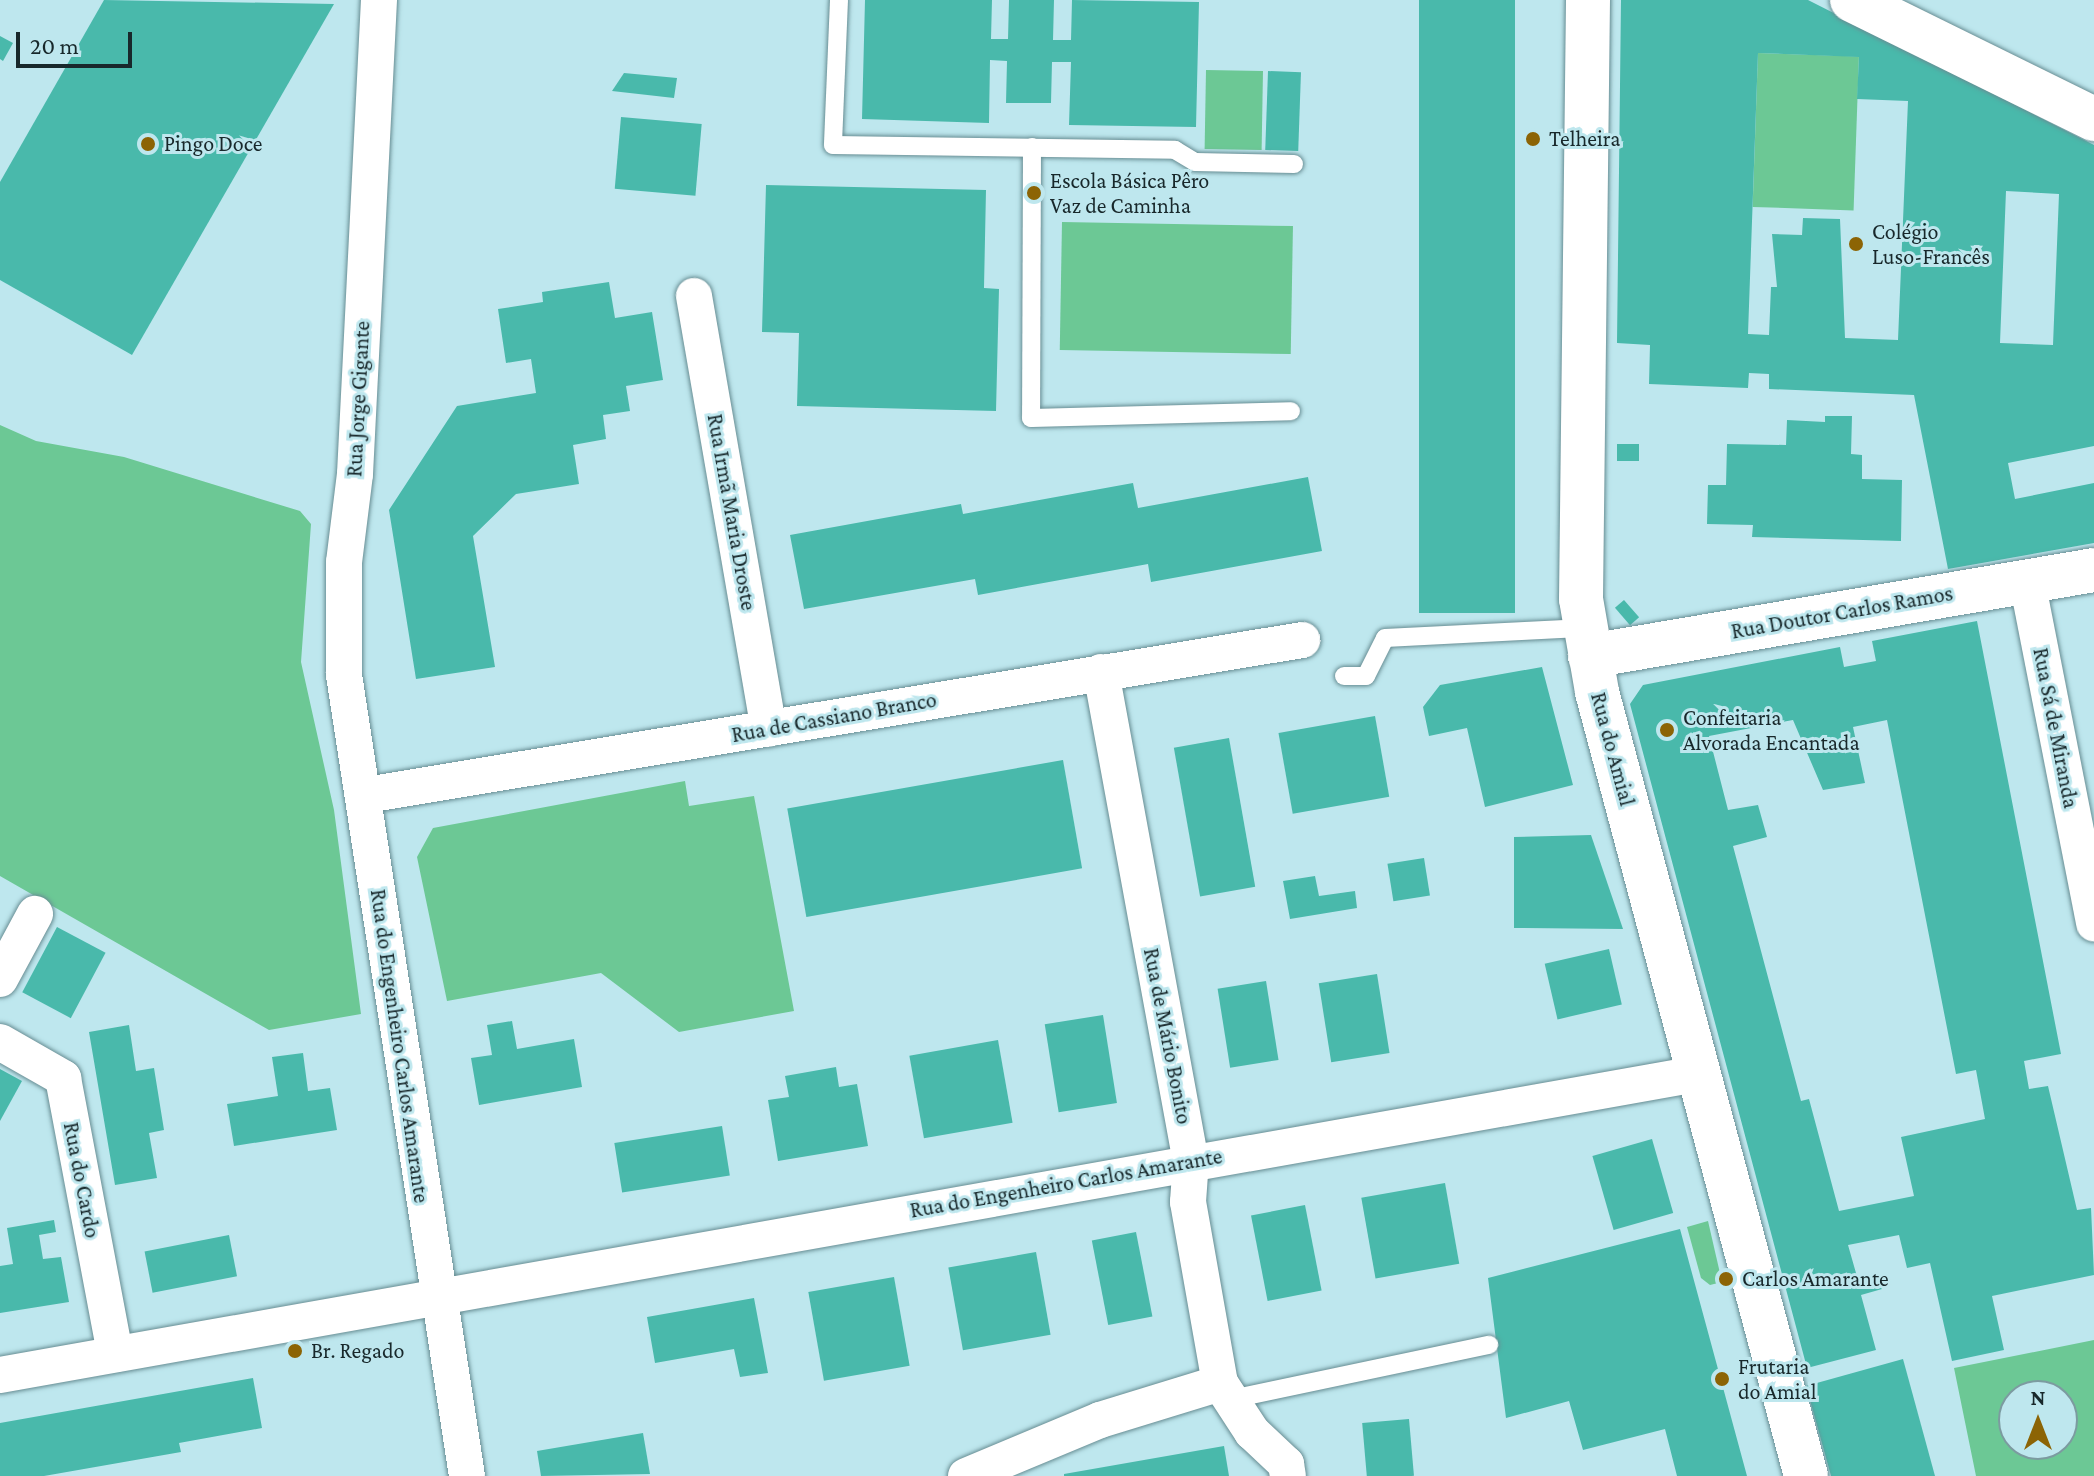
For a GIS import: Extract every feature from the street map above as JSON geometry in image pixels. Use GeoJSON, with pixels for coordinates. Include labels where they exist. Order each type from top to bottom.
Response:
{"type":"FeatureCollection","features":[{"type":"Feature","properties":{"kind":"main road","name":"Rua do Amial"},"geometry":{"type":"LineString","coordinates":[[1588,0],[1579,556],[1588,642],[1697,1074],[1732,1174],[1806,1476]]}},
{"type":"Feature","properties":{"kind":"main road"},"geometry":{"type":"LineString","coordinates":[[1852,0],[2094,119]]}},
{"type":"Feature","properties":{"kind":"main road","name":"Rua Doutor Carlos Ramos"},"geometry":{"type":"LineString","coordinates":[[1588,642],[2094,570]]}},
{"type":"Feature","properties":{"kind":"street","name":"Rua Jorge Gigante"},"geometry":{"type":"LineString","coordinates":[[366,795],[344,675],[344,562],[355,474],[379,0]]}},
{"type":"Feature","properties":{"kind":"street","name":"Rua Irmã Maria Droste"},"geometry":{"type":"LineString","coordinates":[[694,296],[769,729]]}},
{"type":"Feature","properties":{"kind":"street","name":"Rua Sá de Miranda"},"geometry":{"type":"LineString","coordinates":[[2027,581],[2094,923]]}},
{"type":"Feature","properties":{"kind":"street","name":"Rua de Cassiano Branco"},"geometry":{"type":"LineString","coordinates":[[366,795],[1302,640]]}},
{"type":"Feature","properties":{"kind":"street","name":"Rua de Mário Bonito"},"geometry":{"type":"LineString","coordinates":[[1101,672],[1191,1160],[1188,1202],[1224,1392]]}},
{"type":"Feature","properties":{"kind":"street","name":"Rua do Engenheiro Carlos Amarante"},"geometry":{"type":"LineString","coordinates":[[366,795],[435,1296],[467,1476]]}},
{"type":"Feature","properties":{"kind":"street"},"geometry":{"type":"LineString","coordinates":[[0,979],[35,914]]}},
{"type":"Feature","properties":{"kind":"street","name":"Rua do Cardo"},"geometry":{"type":"LineString","coordinates":[[0,1042],[63,1078],[115,1354]]}},
{"type":"Feature","properties":{"kind":"street","name":"Rua do Engenheiro Carlos Amarante"},"geometry":{"type":"LineString","coordinates":[[0,1375],[1191,1160],[1697,1074]]}},
{"type":"Feature","properties":{"kind":"street"},"geometry":{"type":"LineString","coordinates":[[966,1476],[1100,1420],[1224,1392],[1252,1432],[1270,1443],[1288,1476]]}},
{"type":"Feature","properties":{"kind":"lane"},"geometry":{"type":"LineString","coordinates":[[839,0],[833,145],[1175,150],[1195,162],[1294,164]]}},
{"type":"Feature","properties":{"kind":"lane"},"geometry":{"type":"LineString","coordinates":[[1032,147],[1031,418],[1291,411]]}},
{"type":"Feature","properties":{"kind":"lane"},"geometry":{"type":"LineString","coordinates":[[1344,676],[1366,676],[1385,638],[1588,642]]}},
{"type":"Feature","properties":{"kind":"lane"},"geometry":{"type":"LineString","coordinates":[[1224,1392],[1489,1345]]}},
{"type":"Feature","properties":{"kind":"green space"},"geometry":{"type":"Polygon","coordinates":[[[1758,53],[1859,57],[1854,210],[1753,207],[1758,53]]]}},
{"type":"Feature","properties":{"kind":"green space"},"geometry":{"type":"Polygon","coordinates":[[[1206,70],[1263,71],[1262,150],[1205,149],[1206,70]]]}},
{"type":"Feature","properties":{"kind":"green space"},"geometry":{"type":"Polygon","coordinates":[[[1062,222],[1293,226],[1291,354],[1060,350],[1062,222]]]}},
{"type":"Feature","properties":{"kind":"green space"},"geometry":{"type":"Polygon","coordinates":[[[0,425],[36,441],[124,457],[300,511],[311,524],[301,662],[334,810],[361,1014],[269,1030],[0,876],[0,425]]]}},
{"type":"Feature","properties":{"kind":"green space"},"geometry":{"type":"Polygon","coordinates":[[[685,781],[689,806],[754,796],[794,1011],[679,1032],[601,973],[447,1001],[417,857],[433,828],[685,781]]]}},
{"type":"Feature","properties":{"kind":"green space"},"geometry":{"type":"Polygon","coordinates":[[[1708,1221],[1722,1282],[1710,1285],[1701,1278],[1687,1227],[1708,1221]]]}},
{"type":"Feature","properties":{"kind":"green space"},"geometry":{"type":"Polygon","coordinates":[[[2094,1340],[2094,1476],[1976,1476],[1954,1368],[2094,1340]]]}},
{"type":"Feature","properties":{"kind":"building"},"geometry":{"type":"Polygon","coordinates":[[[104,0],[334,4],[132,355],[0,280],[0,182],[104,0]]]}},
{"type":"Feature","properties":{"kind":"building"},"geometry":{"type":"Polygon","coordinates":[[[865,0],[992,0],[991,39],[1008,39],[1009,0],[1054,0],[1053,40],[1071,40],[1072,0],[1199,2],[1196,127],[1069,125],[1071,62],[1052,62],[1051,103],[1006,103],[1007,61],[990,60],[989,123],[862,119],[865,0]]]}},
{"type":"Feature","properties":{"kind":"building"},"geometry":{"type":"Polygon","coordinates":[[[1419,0],[1515,0],[1515,613],[1419,613],[1419,0]]]}},
{"type":"Feature","properties":{"kind":"building"},"geometry":{"type":"Polygon","coordinates":[[[1621,0],[1808,0],[2094,145],[2094,446],[2008,463],[2015,499],[2094,483],[2094,543],[1948,569],[1914,395],[1769,389],[1769,374],[1749,373],[1748,388],[1649,384],[1650,345],[1617,343],[1621,0]],[[1758,53],[1748,334],[1769,335],[1771,287],[1777,287],[1772,234],[1802,235],[1803,218],[1840,219],[1845,338],[1898,340],[1908,101],[1857,99],[1859,57],[1758,53]],[[2006,191],[2000,343],[2053,345],[2059,194],[2006,191]]]}},
{"type":"Feature","properties":{"kind":"building"},"geometry":{"type":"Polygon","coordinates":[[[0,36],[13,43],[3,61],[0,59],[0,36]]]}},
{"type":"Feature","properties":{"kind":"building"},"geometry":{"type":"Polygon","coordinates":[[[1268,71],[1301,72],[1298,151],[1265,150],[1268,71]]]}},
{"type":"Feature","properties":{"kind":"building"},"geometry":{"type":"Polygon","coordinates":[[[624,73],[677,78],[674,98],[612,91],[624,73]]]}},
{"type":"Feature","properties":{"kind":"building"},"geometry":{"type":"Polygon","coordinates":[[[621,117],[702,124],[695,196],[615,189],[621,117]]]}},
{"type":"Feature","properties":{"kind":"building"},"geometry":{"type":"Polygon","coordinates":[[[766,185],[986,190],[984,288],[999,289],[996,411],[797,406],[799,333],[762,332],[766,185]]]}},
{"type":"Feature","properties":{"kind":"building"},"geometry":{"type":"Polygon","coordinates":[[[609,282],[615,318],[652,312],[663,380],[626,386],[630,411],[603,415],[606,439],[573,445],[579,484],[516,494],[473,536],[495,667],[416,679],[389,510],[457,406],[536,393],[531,359],[506,363],[498,309],[543,302],[542,292],[609,282]]]}},
{"type":"Feature","properties":{"kind":"building"},"geometry":{"type":"Polygon","coordinates":[[[1825,416],[1852,416],[1851,454],[1862,455],[1862,479],[1902,480],[1901,541],[1752,537],[1753,525],[1707,524],[1708,485],[1726,485],[1727,444],[1786,445],[1787,420],[1825,422],[1825,416]]]}},
{"type":"Feature","properties":{"kind":"building"},"geometry":{"type":"Polygon","coordinates":[[[1617,444],[1639,444],[1639,461],[1617,461],[1617,444]]]}},
{"type":"Feature","properties":{"kind":"building"},"geometry":{"type":"Polygon","coordinates":[[[1308,477],[1322,551],[1151,582],[1148,564],[978,595],[975,579],[804,609],[790,535],[961,504],[963,514],[1133,483],[1138,508],[1308,477]]]}},
{"type":"Feature","properties":{"kind":"building"},"geometry":{"type":"Polygon","coordinates":[[[1624,600],[1639,617],[1630,625],[1615,608],[1624,600]]]}},
{"type":"Feature","properties":{"kind":"building"},"geometry":{"type":"Polygon","coordinates":[[[1977,621],[2061,1054],[2024,1061],[2029,1089],[2048,1086],[2077,1210],[2091,1208],[2094,1275],[1992,1296],[2004,1350],[1952,1361],[1930,1263],[1907,1268],[1899,1235],[1848,1245],[1858,1280],[1879,1275],[1882,1289],[1861,1295],[1876,1350],[1807,1368],[1630,704],[1643,685],[1840,647],[1844,667],[1876,661],[1872,641],[1977,621]],[[1793,720],[1709,736],[1728,810],[1758,805],[1767,837],[1733,846],[1801,1101],[1809,1099],[1839,1211],[1914,1196],[1901,1137],[1985,1119],[1976,1070],[1956,1074],[1887,720],[1853,727],[1865,783],[1823,790],[1793,720]]]}},
{"type":"Feature","properties":{"kind":"building"},"geometry":{"type":"Polygon","coordinates":[[[1542,667],[1573,785],[1485,807],[1467,728],[1429,736],[1423,707],[1440,685],[1542,667]]]}},
{"type":"Feature","properties":{"kind":"building"},"geometry":{"type":"Polygon","coordinates":[[[1375,716],[1389,797],[1293,814],[1278,733],[1375,716]]]}},
{"type":"Feature","properties":{"kind":"building"},"geometry":{"type":"Polygon","coordinates":[[[1229,738],[1255,887],[1200,896],[1174,748],[1229,738]]]}},
{"type":"Feature","properties":{"kind":"building"},"geometry":{"type":"Polygon","coordinates":[[[1063,760],[1082,868],[806,917],[787,809],[1063,760]]]}},
{"type":"Feature","properties":{"kind":"building"},"geometry":{"type":"Polygon","coordinates":[[[1591,835],[1623,929],[1514,928],[1514,837],[1591,835]]]}},
{"type":"Feature","properties":{"kind":"building"},"geometry":{"type":"Polygon","coordinates":[[[1424,858],[1430,896],[1393,901],[1387,864],[1424,858]]]}},
{"type":"Feature","properties":{"kind":"building"},"geometry":{"type":"Polygon","coordinates":[[[1315,876],[1319,896],[1355,891],[1357,908],[1290,919],[1283,881],[1315,876]]]}},
{"type":"Feature","properties":{"kind":"building"},"geometry":{"type":"Polygon","coordinates":[[[57,927],[106,953],[71,1018],[22,992],[57,927]]]}},
{"type":"Feature","properties":{"kind":"building"},"geometry":{"type":"Polygon","coordinates":[[[1609,949],[1622,1005],[1558,1019],[1545,964],[1609,949]]]}},
{"type":"Feature","properties":{"kind":"building"},"geometry":{"type":"Polygon","coordinates":[[[1377,974],[1390,1053],[1331,1062],[1319,983],[1377,974]]]}},
{"type":"Feature","properties":{"kind":"building"},"geometry":{"type":"Polygon","coordinates":[[[1266,981],[1279,1060],[1230,1068],[1218,989],[1266,981]]]}},
{"type":"Feature","properties":{"kind":"building"},"geometry":{"type":"Polygon","coordinates":[[[1103,1015],[1117,1103],[1059,1112],[1045,1024],[1103,1015]]]}},
{"type":"Feature","properties":{"kind":"building"},"geometry":{"type":"Polygon","coordinates":[[[512,1021],[517,1049],[574,1039],[582,1087],[479,1105],[471,1058],[492,1055],[487,1025],[512,1021]]]}},
{"type":"Feature","properties":{"kind":"building"},"geometry":{"type":"Polygon","coordinates":[[[129,1025],[136,1071],[154,1068],[164,1130],[149,1133],[157,1178],[115,1185],[89,1032],[129,1025]]]}},
{"type":"Feature","properties":{"kind":"building"},"geometry":{"type":"Polygon","coordinates":[[[998,1040],[1013,1123],[924,1138],[909,1056],[998,1040]]]}},
{"type":"Feature","properties":{"kind":"building"},"geometry":{"type":"Polygon","coordinates":[[[303,1053],[308,1091],[330,1088],[337,1130],[234,1146],[227,1104],[278,1096],[272,1057],[303,1053]]]}},
{"type":"Feature","properties":{"kind":"building"},"geometry":{"type":"Polygon","coordinates":[[[836,1067],[839,1087],[857,1084],[868,1146],[778,1161],[768,1100],[789,1097],[785,1076],[836,1067]]]}},
{"type":"Feature","properties":{"kind":"building"},"geometry":{"type":"Polygon","coordinates":[[[0,1069],[22,1081],[0,1121],[0,1069]]]}},
{"type":"Feature","properties":{"kind":"building"},"geometry":{"type":"Polygon","coordinates":[[[722,1126],[730,1175],[622,1192],[614,1143],[722,1126]]]}},
{"type":"Feature","properties":{"kind":"building"},"geometry":{"type":"Polygon","coordinates":[[[1652,1139],[1673,1213],[1614,1230],[1592,1156],[1652,1139]]]}},
{"type":"Feature","properties":{"kind":"building"},"geometry":{"type":"Polygon","coordinates":[[[1445,1183],[1459,1264],[1376,1279],[1361,1198],[1445,1183]]]}},
{"type":"Feature","properties":{"kind":"building"},"geometry":{"type":"Polygon","coordinates":[[[1305,1205],[1322,1290],[1268,1301],[1251,1215],[1305,1205]]]}},
{"type":"Feature","properties":{"kind":"building"},"geometry":{"type":"Polygon","coordinates":[[[54,1220],[56,1232],[39,1235],[43,1259],[61,1257],[69,1302],[0,1313],[0,1266],[13,1264],[7,1228],[54,1220]]]}},
{"type":"Feature","properties":{"kind":"building"},"geometry":{"type":"Polygon","coordinates":[[[1680,1229],[1747,1476],[1677,1476],[1665,1429],[1583,1450],[1569,1401],[1506,1418],[1488,1278],[1680,1229]]]}},
{"type":"Feature","properties":{"kind":"building"},"geometry":{"type":"Polygon","coordinates":[[[1136,1232],[1152,1316],[1108,1325],[1092,1241],[1136,1232]]]}},
{"type":"Feature","properties":{"kind":"building"},"geometry":{"type":"Polygon","coordinates":[[[229,1235],[237,1276],[153,1293],[145,1251],[229,1235]]]}},
{"type":"Feature","properties":{"kind":"building"},"geometry":{"type":"Polygon","coordinates":[[[1036,1252],[1051,1335],[963,1350],[948,1267],[1036,1252]]]}},
{"type":"Feature","properties":{"kind":"building"},"geometry":{"type":"Polygon","coordinates":[[[894,1277],[910,1366],[824,1381],[808,1292],[894,1277]]]}},
{"type":"Feature","properties":{"kind":"building"},"geometry":{"type":"Polygon","coordinates":[[[754,1298],[768,1373],[740,1377],[734,1349],[655,1363],[647,1317],[754,1298]]]}},
{"type":"Feature","properties":{"kind":"building"},"geometry":{"type":"Polygon","coordinates":[[[1903,1359],[1935,1476],[1831,1476],[1806,1386],[1903,1359]]]}},
{"type":"Feature","properties":{"kind":"building"},"geometry":{"type":"Polygon","coordinates":[[[253,1378],[262,1428],[179,1443],[181,1452],[44,1476],[0,1476],[0,1423],[253,1378]]]}},
{"type":"Feature","properties":{"kind":"building"},"geometry":{"type":"Polygon","coordinates":[[[1409,1419],[1414,1476],[1367,1476],[1362,1423],[1409,1419]]]}},
{"type":"Feature","properties":{"kind":"building"},"geometry":{"type":"Polygon","coordinates":[[[643,1433],[650,1474],[541,1476],[537,1451],[643,1433]]]}},
{"type":"Feature","properties":{"kind":"building"},"geometry":{"type":"Polygon","coordinates":[[[1224,1446],[1229,1476],[1064,1476],[1064,1474],[1224,1446]]]}},
{"type":"Feature","properties":{"kind":"place","name":"Telheira"},"geometry":{"type":"Point","coordinates":[1533,139]}},
{"type":"Feature","properties":{"kind":"place","name":"Pingo Doce"},"geometry":{"type":"Point","coordinates":[148,144]}},
{"type":"Feature","properties":{"kind":"place","name":"Escola Básica Pêro Vaz de Caminha"},"geometry":{"type":"Point","coordinates":[1034,193]}},
{"type":"Feature","properties":{"kind":"place","name":"Colégio Luso-Francês"},"geometry":{"type":"Point","coordinates":[1856,244]}},
{"type":"Feature","properties":{"kind":"place","name":"Confeitaria Alvorada Encantada"},"geometry":{"type":"Point","coordinates":[1667,730]}},
{"type":"Feature","properties":{"kind":"place","name":"Carlos Amarante"},"geometry":{"type":"Point","coordinates":[1726,1279]}},
{"type":"Feature","properties":{"kind":"place","name":"Br. Regado"},"geometry":{"type":"Point","coordinates":[295,1351]}},
{"type":"Feature","properties":{"kind":"place","name":"Frutaria do Amial"},"geometry":{"type":"Point","coordinates":[1722,1379]}}]}
